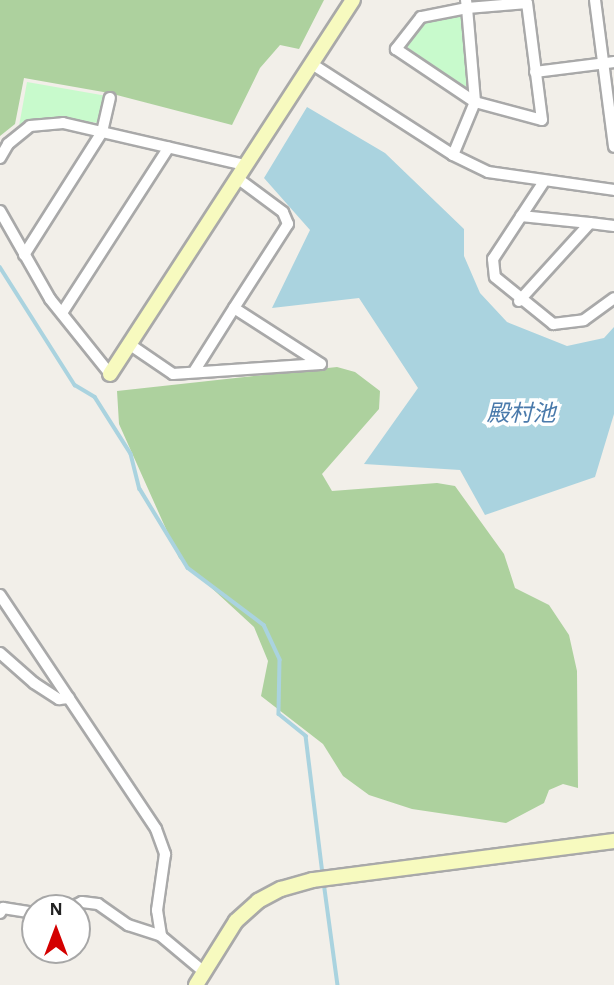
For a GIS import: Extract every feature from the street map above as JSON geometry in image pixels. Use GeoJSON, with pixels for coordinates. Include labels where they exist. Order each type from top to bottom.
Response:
{"type":"FeatureCollection","features":[{"type":"Feature","properties":{"kind":"street"},"geometry":{"type":"LineString","coordinates":[[595,0],[608,62],[614,147]]}},
{"type":"Feature","properties":{"kind":"street"},"geometry":{"type":"LineString","coordinates":[[0,211],[24,255],[62,313],[110,374],[352,1]]}},
{"type":"Feature","properties":{"kind":"street"},"geometry":{"type":"LineString","coordinates":[[527,3],[535,72],[542,120],[475,102],[396,49],[421,17],[466,4],[527,3]]}},
{"type":"Feature","properties":{"kind":"street"},"geometry":{"type":"LineString","coordinates":[[453,155],[475,102],[466,4]]}},
{"type":"Feature","properties":{"kind":"street"},"geometry":{"type":"LineString","coordinates":[[535,72],[608,62]]}},
{"type":"Feature","properties":{"kind":"street"},"geometry":{"type":"LineString","coordinates":[[312,64],[453,155],[488,172],[542,183],[614,190]]}},
{"type":"Feature","properties":{"kind":"street"},"geometry":{"type":"LineString","coordinates":[[24,255],[102,132],[110,98]]}},
{"type":"Feature","properties":{"kind":"street"},"geometry":{"type":"LineString","coordinates":[[0,158],[8,144],[30,126],[63,123],[169,148],[241,171],[283,212],[288,224],[195,370]]}},
{"type":"Feature","properties":{"kind":"street"},"geometry":{"type":"LineString","coordinates":[[62,313],[169,148]]}},
{"type":"Feature","properties":{"kind":"street"},"geometry":{"type":"LineString","coordinates":[[542,183],[492,265],[495,277],[547,323],[584,320],[614,298]]}},
{"type":"Feature","properties":{"kind":"street"},"geometry":{"type":"LineString","coordinates":[[521,216],[614,226]]}},
{"type":"Feature","properties":{"kind":"street"},"geometry":{"type":"LineString","coordinates":[[519,301],[590,223]]}},
{"type":"Feature","properties":{"kind":"street"},"geometry":{"type":"LineString","coordinates":[[130,344],[173,374],[195,370],[321,363],[234,308]]}},
{"type":"Feature","properties":{"kind":"street"},"geometry":{"type":"LineString","coordinates":[[0,595],[164,846],[157,910],[161,936]]}},
{"type":"Feature","properties":{"kind":"street"},"geometry":{"type":"LineString","coordinates":[[0,653],[34,683],[59,699],[69,698]]}},
{"type":"Feature","properties":{"kind":"street"},"geometry":{"type":"LineString","coordinates":[[196,985],[228,931],[248,910],[298,883],[614,841]]}},
{"type":"Feature","properties":{"kind":"street"},"geometry":{"type":"LineString","coordinates":[[91,903],[98,904],[128,925],[161,936],[204,972]]}},
{"type":"Feature","properties":{"kind":"street"},"geometry":{"type":"LineString","coordinates":[[0,912],[2,908],[21,911]]}},
{"type":"Feature","properties":{"kind":"green space"},"geometry":{"type":"Polygon","coordinates":[[[0,0],[324,0],[299,49],[280,45],[260,68],[232,125],[109,93],[24,78],[15,124],[0,136],[0,0]]]}},
{"type":"Feature","properties":{"kind":"green space"},"geometry":{"type":"Polygon","coordinates":[[[459,13],[463,16],[467,89],[404,45],[424,22],[459,13]]]}},
{"type":"Feature","properties":{"kind":"green space"},"geometry":{"type":"Polygon","coordinates":[[[27,82],[107,96],[100,123],[42,118],[19,126],[27,82]]]}},
{"type":"Feature","properties":{"kind":"green space"},"geometry":{"type":"Polygon","coordinates":[[[337,367],[355,372],[380,391],[379,409],[322,474],[332,491],[437,483],[455,486],[504,554],[515,588],[549,605],[569,635],[577,671],[578,788],[563,784],[549,790],[544,803],[506,823],[412,809],[369,795],[343,776],[323,744],[261,696],[268,661],[254,627],[179,558],[119,424],[117,391],[337,367]]]}},
{"type":"Feature","properties":{"kind":"water","name":"殿村池"},"geometry":{"type":"Polygon","coordinates":[[[307,107],[385,153],[464,229],[464,256],[480,293],[507,322],[567,346],[604,338],[614,327],[614,414],[595,477],[485,515],[460,470],[364,464],[418,388],[359,298],[272,308],[310,230],[264,178],[307,107]]]}},
{"type":"Feature","properties":{"kind":"waterway"},"geometry":{"type":"LineString","coordinates":[[0,267],[75,385],[95,397],[131,454],[140,489],[188,568],[264,625],[280,660],[279,714],[306,736],[323,875]]}},
{"type":"Feature","properties":{"kind":"waterway"},"geometry":{"type":"LineString","coordinates":[[324,882],[338,985]]}}]}
